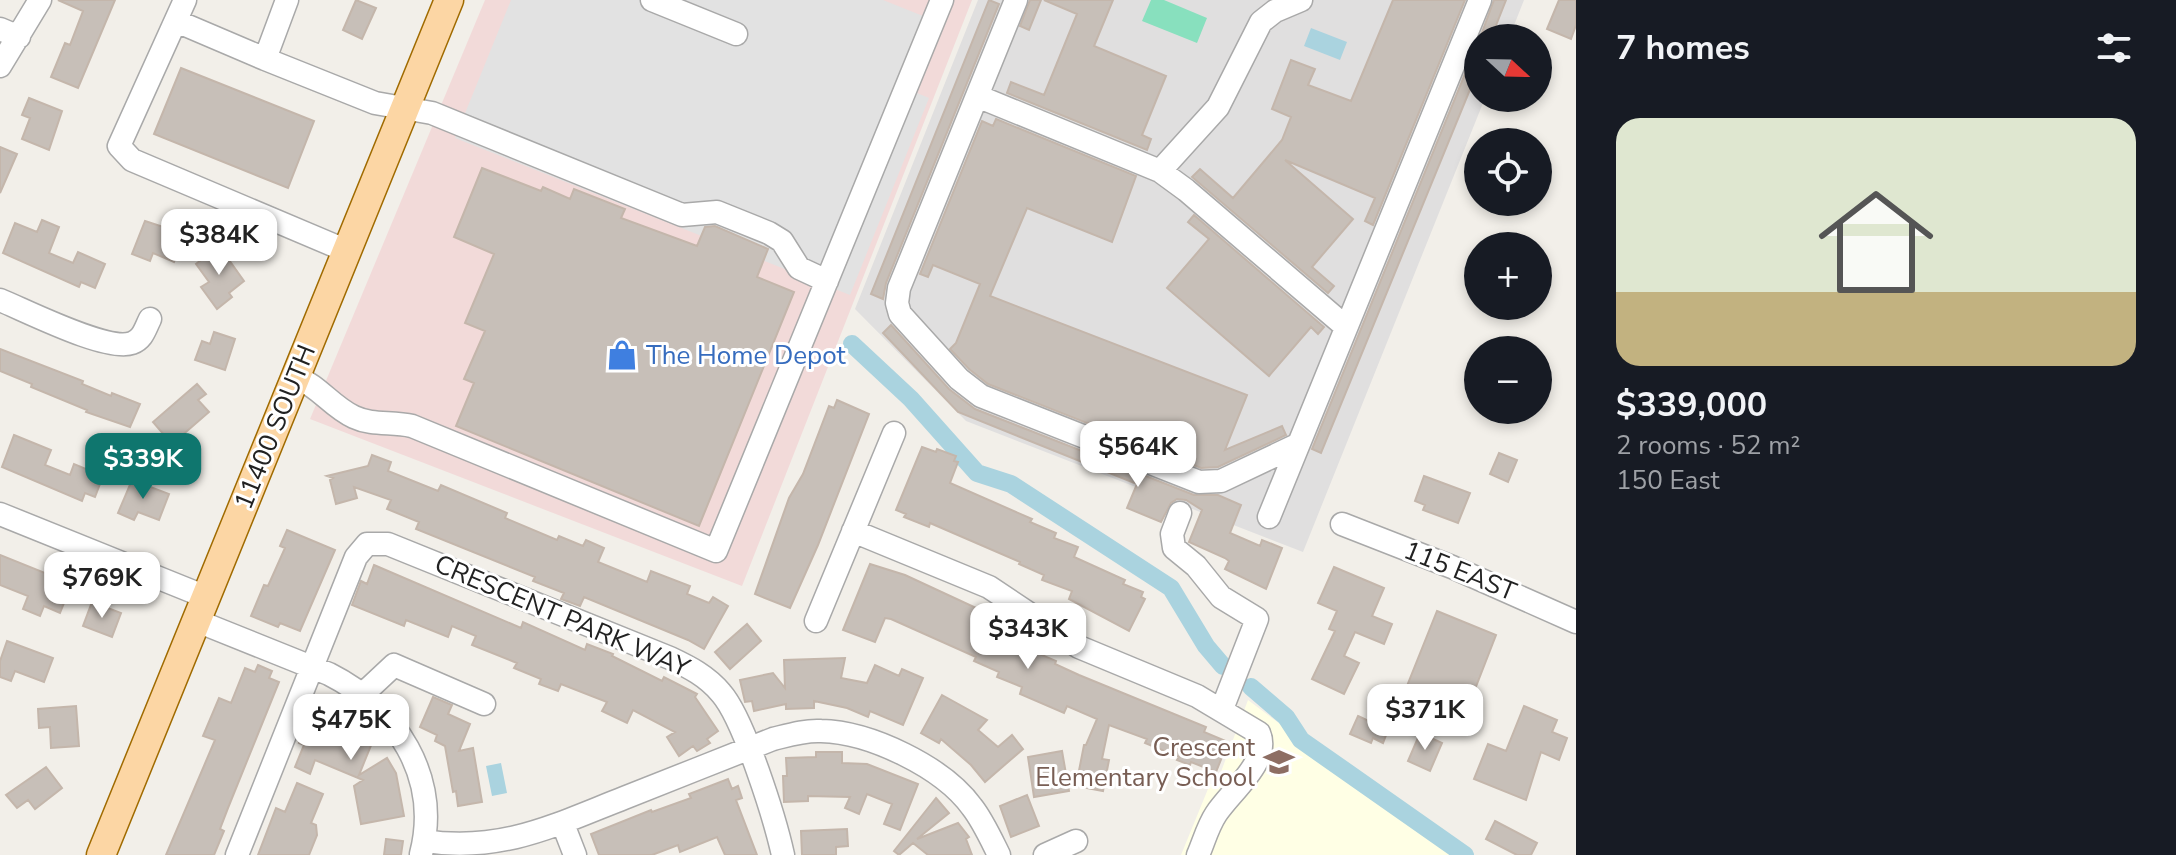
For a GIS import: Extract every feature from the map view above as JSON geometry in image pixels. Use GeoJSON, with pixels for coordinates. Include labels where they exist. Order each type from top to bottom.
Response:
{"type":"FeatureCollection","features":[{"type":"Feature","properties":{"kind":"main road","name":"11400 SOUTH"},"geometry":{"type":"LineString","coordinates":[[101,855],[449,0]]}},
{"type":"Feature","properties":{"kind":"street"},"geometry":{"type":"LineString","coordinates":[[0,66],[10,33],[40,0]]}},
{"type":"Feature","properties":{"kind":"street"},"geometry":{"type":"LineString","coordinates":[[265,59],[287,0]]}},
{"type":"Feature","properties":{"kind":"street"},"geometry":{"type":"LineString","coordinates":[[652,0],[693,8],[736,34]]}},
{"type":"Feature","properties":{"kind":"street"},"geometry":{"type":"LineString","coordinates":[[296,377],[315,386],[337,407],[357,419],[412,426],[716,551],[942,0]]}},
{"type":"Feature","properties":{"kind":"street"},"geometry":{"type":"LineString","coordinates":[[1016,0],[899,288],[897,303],[903,319],[959,379],[981,396],[1199,482],[1221,481],[1297,445]]}},
{"type":"Feature","properties":{"kind":"street"},"geometry":{"type":"LineString","coordinates":[[1160,171],[1218,107],[1261,22],[1275,11],[1301,0]]}},
{"type":"Feature","properties":{"kind":"street"},"geometry":{"type":"LineString","coordinates":[[1269,517],[1480,0]]}},
{"type":"Feature","properties":{"kind":"street"},"geometry":{"type":"LineString","coordinates":[[347,251],[132,160],[119,146],[180,10],[265,59],[364,99],[439,116],[682,215],[717,212],[769,233],[782,241],[799,268],[827,281]]}},
{"type":"Feature","properties":{"kind":"street"},"geometry":{"type":"LineString","coordinates":[[977,96],[1160,171],[1346,327]]}},
{"type":"Feature","properties":{"kind":"street"},"geometry":{"type":"LineString","coordinates":[[0,300],[112,345],[134,342],[142,337],[150,319]]}},
{"type":"Feature","properties":{"kind":"street"},"geometry":{"type":"LineString","coordinates":[[816,621],[894,433]]}},
{"type":"Feature","properties":{"kind":"street"},"geometry":{"type":"LineString","coordinates":[[1180,513],[1172,543],[1221,597],[1257,619],[1222,709]]}},
{"type":"Feature","properties":{"kind":"street"},"geometry":{"type":"LineString","coordinates":[[0,514],[201,609],[363,694],[395,726],[416,764],[426,814],[422,848],[507,841],[563,824],[748,749],[798,733],[820,731],[863,739],[934,772],[971,805],[999,855]]}},
{"type":"Feature","properties":{"kind":"street","name":"115 EAST"},"geometry":{"type":"LineString","coordinates":[[1342,524],[1452,567],[1576,622]]}},
{"type":"Feature","properties":{"kind":"street"},"geometry":{"type":"LineString","coordinates":[[853,531],[965,575],[1012,601],[1079,647],[1197,696],[1259,733],[1263,742],[1262,752],[1215,816],[1198,855]]}},
{"type":"Feature","properties":{"kind":"street","name":"CRESCENT PARK WAY"},"geometry":{"type":"LineString","coordinates":[[312,666],[356,557],[367,544],[388,544],[689,667],[707,679],[723,694],[734,712],[783,855]]}},
{"type":"Feature","properties":{"kind":"street"},"geometry":{"type":"LineString","coordinates":[[363,694],[394,665],[484,704]]}},
{"type":"Feature","properties":{"kind":"street"},"geometry":{"type":"LineString","coordinates":[[237,855],[312,666]]}},
{"type":"Feature","properties":{"kind":"street"},"geometry":{"type":"LineString","coordinates":[[563,824],[575,855]]}},
{"type":"Feature","properties":{"kind":"street"},"geometry":{"type":"LineString","coordinates":[[1045,855],[1076,841]]}},
{"type":"Feature","properties":{"kind":"shaded area"},"geometry":{"type":"Polygon","coordinates":[[[485,0],[972,0],[742,586],[310,419],[485,0]]]}},
{"type":"Feature","properties":{"kind":"shaded area"},"geometry":{"type":"Polygon","coordinates":[[[511,0],[883,0],[928,18],[900,86],[929,98],[850,295],[455,138],[511,0]]]}},
{"type":"Feature","properties":{"kind":"shaded area"},"geometry":{"type":"Polygon","coordinates":[[[978,0],[1524,0],[1515,24],[1464,24],[1464,112],[1479,112],[1473,128],[1464,128],[1464,150],[1303,552],[966,421],[855,309],[978,0]]]}},
{"type":"Feature","properties":{"kind":"shaded area","name":"Crescent Elementary School"},"geometry":{"type":"Polygon","coordinates":[[[1248,700],[1465,855],[1181,855],[1210,784],[1216,785],[1248,700]]]}},
{"type":"Feature","properties":{"kind":"green space"},"geometry":{"type":"Polygon","coordinates":[[[1151,0],[1164,0],[1207,18],[1197,43],[1142,21],[1151,0]]]}},
{"type":"Feature","properties":{"kind":"water"},"geometry":{"type":"Polygon","coordinates":[[[1311,28],[1347,42],[1340,60],[1304,46],[1311,28]]]}},
{"type":"Feature","properties":{"kind":"water"},"geometry":{"type":"Polygon","coordinates":[[[501,763],[507,793],[492,796],[486,766],[501,763]]]}},
{"type":"Feature","properties":{"kind":"building"},"geometry":{"type":"Polygon","coordinates":[[[58,0],[115,0],[78,88],[51,77],[65,43],[70,45],[83,11],[58,0]]]}},
{"type":"Feature","properties":{"kind":"building"},"geometry":{"type":"Polygon","coordinates":[[[356,0],[376,8],[362,39],[343,30],[356,0]]]}},
{"type":"Feature","properties":{"kind":"building"},"geometry":{"type":"Polygon","coordinates":[[[989,0],[999,4],[886,283],[883,299],[871,294],[989,0]]]}},
{"type":"Feature","properties":{"kind":"building"},"geometry":{"type":"Polygon","coordinates":[[[1030,0],[1041,0],[1029,30],[1020,26],[1030,0]]]}},
{"type":"Feature","properties":{"kind":"building"},"geometry":{"type":"Polygon","coordinates":[[[1044,0],[1113,0],[1094,46],[1166,76],[1142,135],[1151,139],[1147,150],[1007,93],[1011,82],[1044,95],[1077,14],[1044,0]]]}},
{"type":"Feature","properties":{"kind":"building"},"geometry":{"type":"Polygon","coordinates":[[[1393,0],[1465,0],[1373,225],[1365,221],[1375,198],[1285,160],[1353,219],[1312,267],[1334,286],[1328,293],[1192,177],[1200,169],[1233,198],[1282,140],[1291,117],[1272,109],[1291,60],[1315,69],[1308,85],[1351,101],[1393,0]]]}},
{"type":"Feature","properties":{"kind":"building"},"geometry":{"type":"Polygon","coordinates":[[[1494,0],[1506,0],[1497,24],[1485,24],[1494,0]]]}},
{"type":"Feature","properties":{"kind":"building"},"geometry":{"type":"Polygon","coordinates":[[[1559,0],[1576,0],[1576,25],[1571,39],[1552,31],[1552,24],[1549,24],[1559,0]]]}},
{"type":"Feature","properties":{"kind":"building"},"geometry":{"type":"Polygon","coordinates":[[[181,68],[314,121],[288,188],[154,134],[181,68]]]}},
{"type":"Feature","properties":{"kind":"building"},"geometry":{"type":"Polygon","coordinates":[[[1464,76],[1464,104],[1321,453],[1312,449],[1464,76]]]}},
{"type":"Feature","properties":{"kind":"building"},"geometry":{"type":"Polygon","coordinates":[[[29,98],[62,111],[49,150],[22,139],[30,118],[22,115],[29,98]]]}},
{"type":"Feature","properties":{"kind":"building"},"geometry":{"type":"Polygon","coordinates":[[[996,119],[1136,176],[1112,242],[1027,208],[990,296],[1247,395],[1225,450],[1282,426],[1286,435],[1218,467],[1201,468],[988,384],[950,349],[956,343],[980,284],[933,265],[928,277],[920,274],[982,121],[993,126],[996,119]]]}},
{"type":"Feature","properties":{"kind":"building"},"geometry":{"type":"Polygon","coordinates":[[[0,147],[17,154],[0,193],[0,147]]]}},
{"type":"Feature","properties":{"kind":"building","name":"The Home Depot"},"geometry":{"type":"Polygon","coordinates":[[[482,168],[570,199],[574,189],[625,209],[621,218],[697,246],[705,227],[715,226],[768,249],[757,277],[794,292],[699,526],[456,426],[474,383],[464,379],[485,331],[465,323],[494,254],[454,237],[482,168]]]}},
{"type":"Feature","properties":{"kind":"building"},"geometry":{"type":"Polygon","coordinates":[[[1194,215],[1324,327],[1318,334],[1311,327],[1269,376],[1167,288],[1209,239],[1188,222],[1194,215]]]}},
{"type":"Feature","properties":{"kind":"building"},"geometry":{"type":"Polygon","coordinates":[[[42,220],[59,227],[49,253],[73,263],[78,252],[105,264],[95,288],[81,282],[79,287],[3,253],[15,223],[37,232],[42,220]]]}},
{"type":"Feature","properties":{"kind":"building"},"geometry":{"type":"Polygon","coordinates":[[[145,221],[185,234],[174,262],[153,253],[150,261],[132,254],[145,221]]]}},
{"type":"Feature","properties":{"kind":"building"},"geometry":{"type":"Polygon","coordinates":[[[219,246],[244,281],[229,293],[232,297],[217,309],[201,287],[209,282],[196,264],[219,246]]]}},
{"type":"Feature","properties":{"kind":"building"},"geometry":{"type":"Polygon","coordinates":[[[891,325],[949,389],[975,409],[1194,495],[1218,495],[1241,505],[1230,533],[1260,546],[1262,540],[1282,548],[1266,589],[1225,569],[1229,561],[1225,558],[1189,542],[1202,510],[1186,500],[1177,499],[1171,503],[1161,522],[1127,508],[1137,484],[958,412],[883,333],[891,325]]]}},
{"type":"Feature","properties":{"kind":"building"},"geometry":{"type":"Polygon","coordinates":[[[214,332],[235,339],[225,370],[195,360],[202,341],[210,344],[214,332]]]}},
{"type":"Feature","properties":{"kind":"building"},"geometry":{"type":"Polygon","coordinates":[[[0,349],[83,381],[82,384],[111,396],[112,393],[140,404],[130,427],[86,412],[0,371],[0,349]]]}},
{"type":"Feature","properties":{"kind":"building"},"geometry":{"type":"Polygon","coordinates":[[[197,384],[206,394],[198,400],[209,412],[172,444],[153,422],[197,384]]]}},
{"type":"Feature","properties":{"kind":"building"},"geometry":{"type":"Polygon","coordinates":[[[837,400],[869,414],[790,608],[755,594],[789,498],[803,474],[829,406],[834,408],[837,400]]]}},
{"type":"Feature","properties":{"kind":"building"},"geometry":{"type":"Polygon","coordinates":[[[14,435],[51,450],[45,465],[70,475],[74,464],[103,476],[95,497],[85,493],[82,501],[2,467],[14,435]]]}},
{"type":"Feature","properties":{"kind":"building"},"geometry":{"type":"Polygon","coordinates":[[[922,447],[956,456],[954,461],[958,462],[950,483],[1032,519],[1030,522],[1056,533],[1054,538],[1078,547],[1074,557],[1125,580],[1123,584],[1143,592],[1141,597],[1145,599],[1129,631],[1069,599],[1072,591],[1042,580],[1044,575],[1020,562],[930,523],[929,527],[904,517],[906,514],[896,510],[922,447]]]}},
{"type":"Feature","properties":{"kind":"building"},"geometry":{"type":"Polygon","coordinates":[[[1499,453],[1517,460],[1508,482],[1490,474],[1499,453]]]}},
{"type":"Feature","properties":{"kind":"building"},"geometry":{"type":"Polygon","coordinates":[[[372,455],[391,462],[388,471],[438,491],[441,485],[507,513],[505,518],[557,540],[559,536],[583,546],[586,540],[604,548],[598,562],[647,582],[651,571],[690,586],[687,594],[709,603],[713,597],[728,606],[704,649],[584,597],[580,606],[561,599],[564,593],[533,581],[535,577],[416,529],[419,522],[387,509],[391,500],[354,487],[357,498],[336,504],[330,480],[333,478],[327,476],[368,466],[372,455]]]}},
{"type":"Feature","properties":{"kind":"building"},"geometry":{"type":"Polygon","coordinates":[[[1424,476],[1470,493],[1458,523],[1423,510],[1425,505],[1415,501],[1424,476]]]}},
{"type":"Feature","properties":{"kind":"building"},"geometry":{"type":"Polygon","coordinates":[[[132,480],[169,494],[159,520],[138,512],[134,520],[118,513],[132,480]]]}},
{"type":"Feature","properties":{"kind":"building"},"geometry":{"type":"Polygon","coordinates":[[[287,530],[335,550],[300,631],[280,623],[278,627],[251,616],[285,548],[280,546],[287,530]]]}},
{"type":"Feature","properties":{"kind":"building"},"geometry":{"type":"Polygon","coordinates":[[[0,555],[60,579],[59,583],[70,588],[60,613],[44,606],[40,616],[23,609],[28,596],[0,585],[0,555]]]}},
{"type":"Feature","properties":{"kind":"building"},"geometry":{"type":"Polygon","coordinates":[[[870,564],[905,575],[987,613],[985,618],[1010,629],[1008,635],[1032,645],[1030,650],[1056,661],[1055,664],[1206,727],[1204,732],[1228,742],[1216,772],[1177,760],[1179,757],[1145,743],[1147,739],[1109,725],[1102,759],[1109,760],[1103,791],[1076,786],[1084,745],[1097,719],[1067,706],[1064,713],[1020,694],[1022,687],[997,677],[999,672],[974,661],[976,657],[891,619],[885,618],[875,642],[843,630],[870,564]]]}},
{"type":"Feature","properties":{"kind":"building"},"geometry":{"type":"Polygon","coordinates":[[[374,565],[521,628],[523,622],[585,650],[587,644],[613,654],[662,681],[664,677],[697,694],[695,697],[718,731],[707,739],[710,743],[697,751],[693,746],[679,756],[667,737],[675,732],[633,710],[627,723],[602,711],[607,702],[561,684],[558,691],[539,684],[541,679],[514,668],[517,663],[472,645],[476,636],[452,626],[448,637],[406,620],[404,626],[352,605],[361,581],[367,584],[374,565]]]}},
{"type":"Feature","properties":{"kind":"building"},"geometry":{"type":"Polygon","coordinates":[[[1334,567],[1384,588],[1372,616],[1392,624],[1384,644],[1355,632],[1344,656],[1359,663],[1344,694],[1312,679],[1335,631],[1329,629],[1337,611],[1318,603],[1334,567]]]}},
{"type":"Feature","properties":{"kind":"building"},"geometry":{"type":"Polygon","coordinates":[[[92,602],[121,613],[112,637],[83,626],[92,602]]]}},
{"type":"Feature","properties":{"kind":"building"},"geometry":{"type":"Polygon","coordinates":[[[1437,611],[1496,635],[1463,720],[1403,696],[1437,611]]]}},
{"type":"Feature","properties":{"kind":"building"},"geometry":{"type":"Polygon","coordinates":[[[747,624],[761,641],[730,669],[715,652],[747,624]]]}},
{"type":"Feature","properties":{"kind":"building"},"geometry":{"type":"Polygon","coordinates":[[[7,641],[53,658],[44,682],[15,671],[11,681],[0,677],[0,661],[7,641]]]}},
{"type":"Feature","properties":{"kind":"building"},"geometry":{"type":"Polygon","coordinates":[[[845,658],[841,678],[867,683],[875,665],[899,676],[902,669],[923,678],[903,725],[870,711],[868,717],[847,708],[814,701],[814,708],[786,709],[786,704],[754,711],[752,701],[745,702],[740,680],[773,673],[785,688],[784,660],[845,658]]]}},
{"type":"Feature","properties":{"kind":"building"},"geometry":{"type":"Polygon","coordinates":[[[258,665],[272,671],[269,678],[279,682],[220,829],[224,831],[214,855],[166,855],[215,740],[203,736],[219,698],[231,703],[245,668],[255,672],[258,665]]]}},
{"type":"Feature","properties":{"kind":"building"},"geometry":{"type":"Polygon","coordinates":[[[942,695],[987,720],[978,730],[998,747],[1012,735],[1023,749],[985,782],[941,739],[939,743],[921,733],[942,695]]]}},
{"type":"Feature","properties":{"kind":"building"},"geometry":{"type":"Polygon","coordinates":[[[433,697],[452,705],[448,714],[470,724],[459,751],[473,748],[482,802],[458,806],[445,746],[435,741],[437,735],[420,727],[433,697]]]}},
{"type":"Feature","properties":{"kind":"building"},"geometry":{"type":"Polygon","coordinates":[[[320,701],[342,710],[338,718],[376,733],[359,775],[387,758],[396,773],[404,816],[361,824],[354,786],[363,780],[315,760],[310,774],[295,767],[304,745],[299,743],[320,701]]]}},
{"type":"Feature","properties":{"kind":"building"},"geometry":{"type":"Polygon","coordinates":[[[76,706],[79,746],[51,748],[50,727],[39,728],[38,709],[76,706]]]}},
{"type":"Feature","properties":{"kind":"building"},"geometry":{"type":"Polygon","coordinates":[[[1524,706],[1557,720],[1552,732],[1567,738],[1559,760],[1541,752],[1526,800],[1474,779],[1488,744],[1506,751],[1524,706]]]}},
{"type":"Feature","properties":{"kind":"building"},"geometry":{"type":"Polygon","coordinates":[[[1358,716],[1388,730],[1383,743],[1373,738],[1371,743],[1350,734],[1358,716]]]}},
{"type":"Feature","properties":{"kind":"building"},"geometry":{"type":"Polygon","coordinates":[[[1420,733],[1442,743],[1430,771],[1408,761],[1420,733]]]}},
{"type":"Feature","properties":{"kind":"building"},"geometry":{"type":"Polygon","coordinates":[[[1062,751],[1069,791],[1034,797],[1028,757],[1062,751]]]}},
{"type":"Feature","properties":{"kind":"building"},"geometry":{"type":"Polygon","coordinates":[[[816,752],[842,752],[842,763],[867,764],[918,784],[900,830],[884,824],[892,804],[867,794],[859,814],[845,808],[850,797],[808,796],[808,801],[784,802],[786,758],[816,757],[816,752]]]}},
{"type":"Feature","properties":{"kind":"building"},"geometry":{"type":"Polygon","coordinates":[[[46,767],[62,788],[35,809],[28,800],[17,808],[6,795],[46,767]]]}},
{"type":"Feature","properties":{"kind":"building"},"geometry":{"type":"Polygon","coordinates":[[[728,779],[732,789],[738,786],[742,798],[736,800],[757,855],[725,855],[717,837],[680,852],[678,845],[652,855],[599,855],[591,834],[691,798],[689,794],[728,779]]]}},
{"type":"Feature","properties":{"kind":"building"},"geometry":{"type":"Polygon","coordinates":[[[297,783],[323,794],[311,823],[316,825],[317,835],[309,855],[258,855],[276,808],[285,812],[297,783]]]}},
{"type":"Feature","properties":{"kind":"building"},"geometry":{"type":"Polygon","coordinates":[[[1027,795],[1039,826],[1011,837],[1000,806],[1027,795]]]}},
{"type":"Feature","properties":{"kind":"building"},"geometry":{"type":"Polygon","coordinates":[[[936,798],[949,813],[917,839],[958,823],[969,837],[966,839],[972,855],[928,855],[913,843],[899,855],[894,851],[936,798]]]}},
{"type":"Feature","properties":{"kind":"building"},"geometry":{"type":"Polygon","coordinates":[[[1495,821],[1537,843],[1531,855],[1517,855],[1486,839],[1495,821]]]}},
{"type":"Feature","properties":{"kind":"building"},"geometry":{"type":"Polygon","coordinates":[[[847,829],[848,846],[836,847],[836,855],[802,855],[801,831],[847,829]]]}},
{"type":"Feature","properties":{"kind":"building"},"geometry":{"type":"Polygon","coordinates":[[[386,839],[403,841],[401,855],[384,855],[386,839]]]}},
{"type":"Feature","properties":{"kind":"waterway"},"geometry":{"type":"LineString","coordinates":[[852,344],[911,399],[977,473],[1011,484],[1171,588],[1206,646],[1223,666]]}},
{"type":"Feature","properties":{"kind":"waterway"},"geometry":{"type":"LineString","coordinates":[[1251,687],[1286,717],[1301,740],[1465,855]]}},
{"type":"Feature","properties":{"kind":"place","name":"The Home Depot"},"geometry":{"type":"Point","coordinates":[622,355]}},
{"type":"Feature","properties":{"kind":"place","name":"Crescent Elementary School"},"geometry":{"type":"Point","coordinates":[1279,762]}}]}
